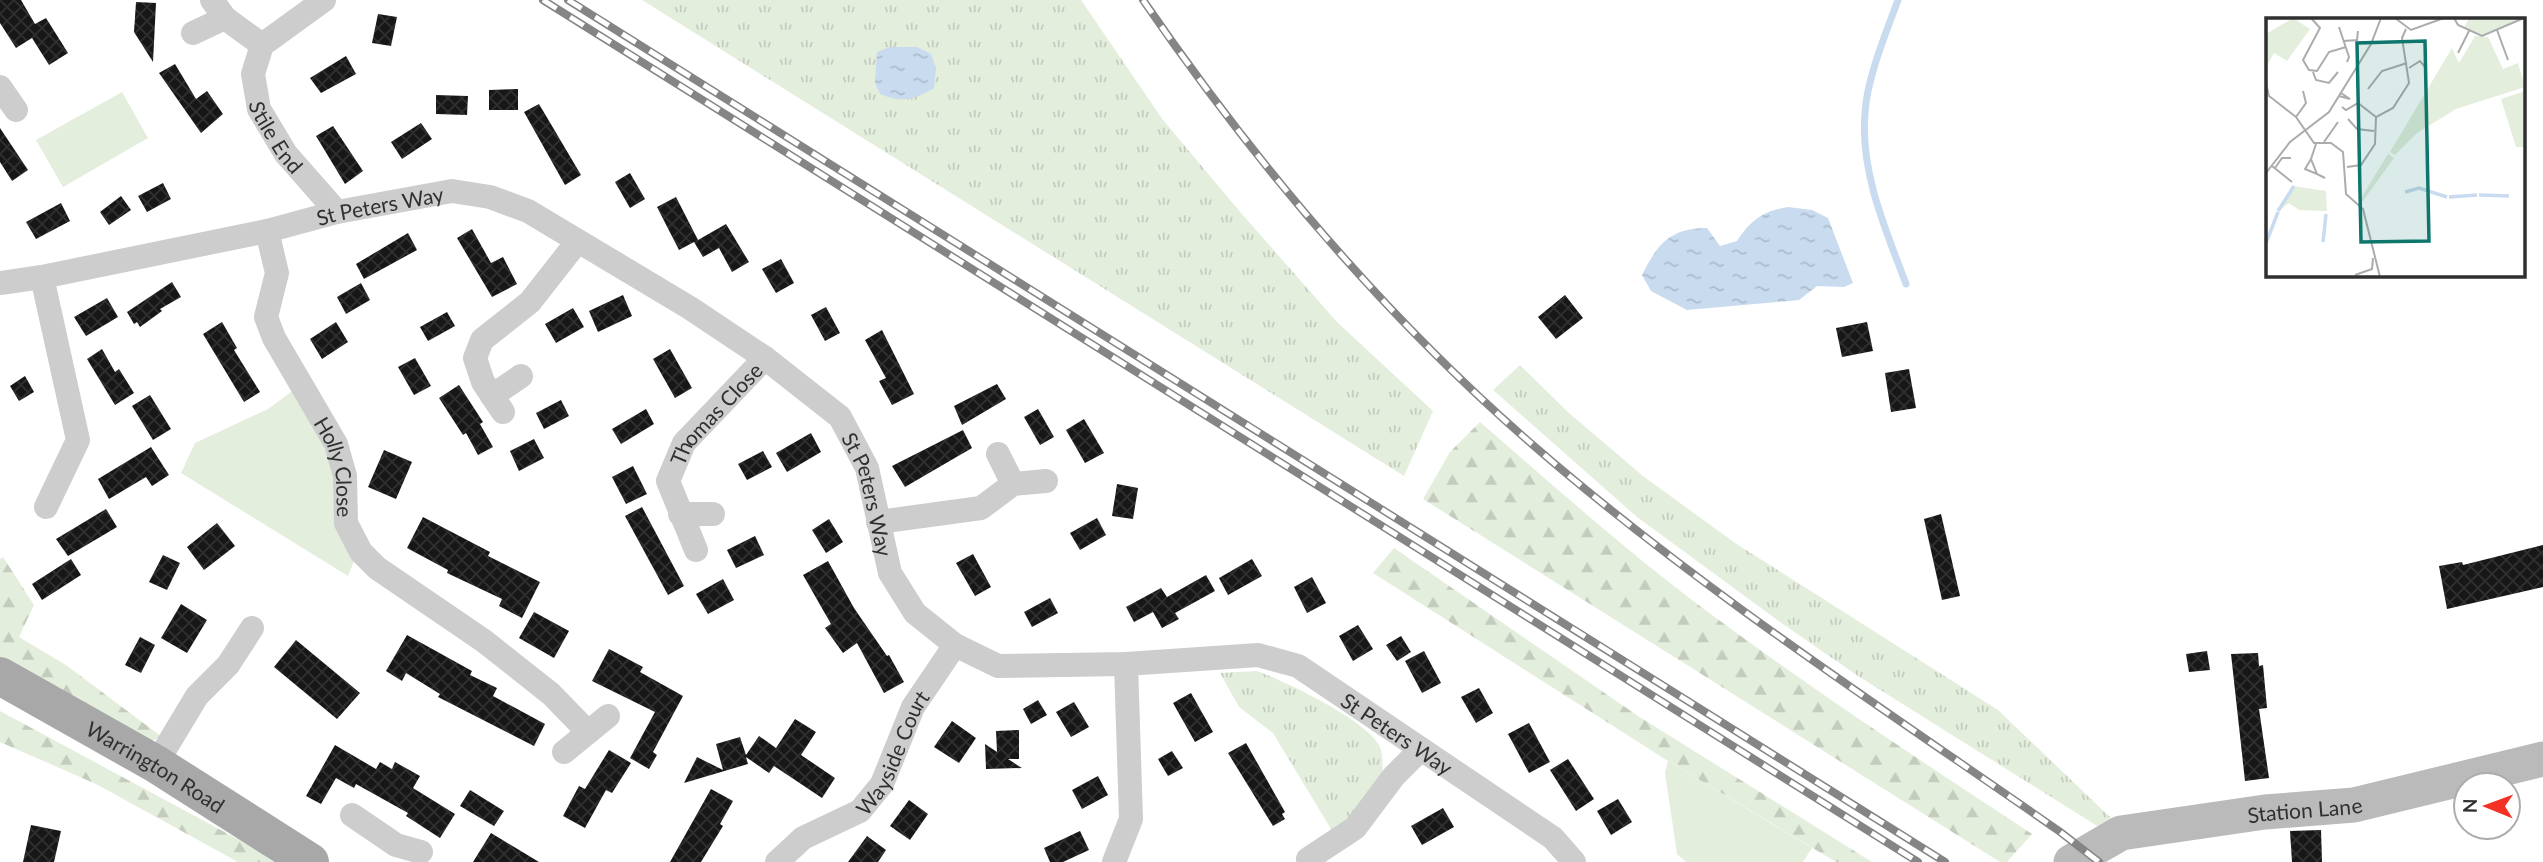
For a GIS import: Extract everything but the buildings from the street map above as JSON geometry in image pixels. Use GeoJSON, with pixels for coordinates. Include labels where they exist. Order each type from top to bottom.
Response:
{"type":"FeatureCollection","features":[{"type":"Feature","properties":{"kind":"main road","name":"Warrington Road"},"geometry":{"type":"LineString","coordinates":[[0,676],[156,764],[310,862]]}},
{"type":"Feature","properties":{"kind":"street"},"geometry":{"type":"LineString","coordinates":[[194,33],[218,9],[262,45],[324,0]]}},
{"type":"Feature","properties":{"kind":"street","name":"Stile End"},"geometry":{"type":"LineString","coordinates":[[262,45],[253,74],[259,109],[286,154],[337,212]]}},
{"type":"Feature","properties":{"kind":"street"},"geometry":{"type":"LineString","coordinates":[[0,87],[16,110]]}},
{"type":"Feature","properties":{"kind":"street","name":"St Peters Way"},"geometry":{"type":"LineString","coordinates":[[0,283],[42,278],[267,230],[337,212],[452,191],[490,197],[527,211],[690,308],[765,358],[840,417],[867,468],[890,573],[915,613],[955,645],[998,666],[1126,664],[1258,655],[1298,666],[1553,838],[1574,862]]}},
{"type":"Feature","properties":{"kind":"street","name":"Holly Close"},"geometry":{"type":"LineString","coordinates":[[267,230],[277,273],[266,317],[274,338],[336,444],[345,476],[346,523],[361,552],[377,568],[503,656],[551,694],[588,732]]}},
{"type":"Feature","properties":{"kind":"street"},"geometry":{"type":"LineString","coordinates":[[521,376],[498,404],[483,382],[475,358],[482,340],[530,302],[577,242]]}},
{"type":"Feature","properties":{"kind":"street"},"geometry":{"type":"LineString","coordinates":[[42,278],[78,440],[46,507]]}},
{"type":"Feature","properties":{"kind":"street","name":"Thomas Close"},"geometry":{"type":"LineString","coordinates":[[696,550],[668,481],[684,443],[765,358]]}},
{"type":"Feature","properties":{"kind":"street"},"geometry":{"type":"LineString","coordinates":[[998,454],[1013,484]]}},
{"type":"Feature","properties":{"kind":"street"},"geometry":{"type":"LineString","coordinates":[[878,522],[981,508],[1013,484],[1046,481]]}},
{"type":"Feature","properties":{"kind":"street"},"geometry":{"type":"LineString","coordinates":[[680,514],[713,514]]}},
{"type":"Feature","properties":{"kind":"street"},"geometry":{"type":"LineString","coordinates":[[156,764],[197,696],[228,665],[253,628]]}},
{"type":"Feature","properties":{"kind":"street","name":"Wayside Court"},"geometry":{"type":"LineString","coordinates":[[777,862],[803,838],[860,811],[882,784],[912,707],[955,645]]}},
{"type":"Feature","properties":{"kind":"street"},"geometry":{"type":"LineString","coordinates":[[1114,862],[1131,819],[1126,664]]}},
{"type":"Feature","properties":{"kind":"street"},"geometry":{"type":"LineString","coordinates":[[564,752],[608,716]]}},
{"type":"Feature","properties":{"kind":"street"},"geometry":{"type":"LineString","coordinates":[[1308,859],[1355,828],[1394,776],[1421,749]]}},
{"type":"Feature","properties":{"kind":"street","name":"Station Lane"},"geometry":{"type":"LineString","coordinates":[[2071,862],[2121,833],[2265,812],[2354,805],[2543,759]]}},
{"type":"Feature","properties":{"kind":"street"},"geometry":{"type":"LineString","coordinates":[[352,815],[396,845],[424,859]]}},
{"type":"Feature","properties":{"kind":"green space"},"geometry":{"type":"Polygon","coordinates":[[[642,0],[1081,0],[1163,120],[1241,213],[1337,322],[1433,411],[1404,476],[642,0]]]}},
{"type":"Feature","properties":{"kind":"green space"},"geometry":{"type":"Polygon","coordinates":[[[122,92],[148,138],[63,187],[36,140],[122,92]]]}},
{"type":"Feature","properties":{"kind":"green space"},"geometry":{"type":"Polygon","coordinates":[[[1520,365],[1569,413],[1643,476],[1735,543],[1998,710],[2112,819],[2102,829],[1858,676],[1637,517],[1493,390],[1520,365]]]}},
{"type":"Feature","properties":{"kind":"green space"},"geometry":{"type":"Polygon","coordinates":[[[295,389],[336,471],[354,561],[348,576],[181,473],[195,443],[268,409],[295,389]]]}},
{"type":"Feature","properties":{"kind":"green space"},"geometry":{"type":"Polygon","coordinates":[[[1480,422],[1623,545],[1712,615],[1830,699],[2032,834],[2007,862],[2000,862],[1423,499],[1450,452],[1480,422]]]}},
{"type":"Feature","properties":{"kind":"green space"},"geometry":{"type":"Polygon","coordinates":[[[1394,548],[1638,716],[1872,862],[1836,862],[1668,761],[1373,573],[1394,548]]]}},
{"type":"Feature","properties":{"kind":"green space"},"geometry":{"type":"Polygon","coordinates":[[[3,557],[34,605],[19,637],[66,665],[162,737],[148,742],[0,660],[0,559],[3,557]]]}},
{"type":"Feature","properties":{"kind":"green space"},"geometry":{"type":"Polygon","coordinates":[[[1257,671],[1304,692],[1341,713],[1379,745],[1383,772],[1352,819],[1331,829],[1273,733],[1239,707],[1220,673],[1257,671]]]}},
{"type":"Feature","properties":{"kind":"green space"},"geometry":{"type":"Polygon","coordinates":[[[0,711],[243,842],[274,862],[238,862],[96,784],[0,742],[0,711]]]}},
{"type":"Feature","properties":{"kind":"green space"},"geometry":{"type":"Polygon","coordinates":[[[1668,761],[1812,848],[1803,862],[1686,862],[1677,854],[1665,773],[1668,761]]]}},
{"type":"Feature","properties":{"kind":"water"},"geometry":{"type":"Polygon","coordinates":[[[890,47],[917,47],[931,54],[936,68],[934,88],[907,99],[894,99],[880,94],[875,83],[877,52],[890,47]]]}},
{"type":"Feature","properties":{"kind":"water"},"geometry":{"type":"Polygon","coordinates":[[[1788,207],[1812,210],[1828,218],[1853,283],[1844,287],[1817,286],[1799,300],[1687,310],[1651,291],[1642,275],[1660,246],[1675,234],[1707,228],[1720,246],[1737,241],[1747,227],[1765,214],[1788,207]]]}},
{"type":"Feature","properties":{"kind":"waterway"},"geometry":{"type":"LineString","coordinates":[[1898,0],[1869,85],[1865,135],[1866,157],[1876,201],[1906,284]]}},
{"type":"Feature","properties":{"kind":"railway"},"geometry":{"type":"LineString","coordinates":[[543,0],[1918,862]]}},
{"type":"Feature","properties":{"kind":"railway"},"geometry":{"type":"LineString","coordinates":[[568,0],[1945,862]]}},
{"type":"Feature","properties":{"kind":"railway"},"geometry":{"type":"LineString","coordinates":[[1143,0],[1230,120],[1324,235],[1425,344],[1534,446],[1660,549],[1725,598],[2059,831],[2099,862]]}}]}
